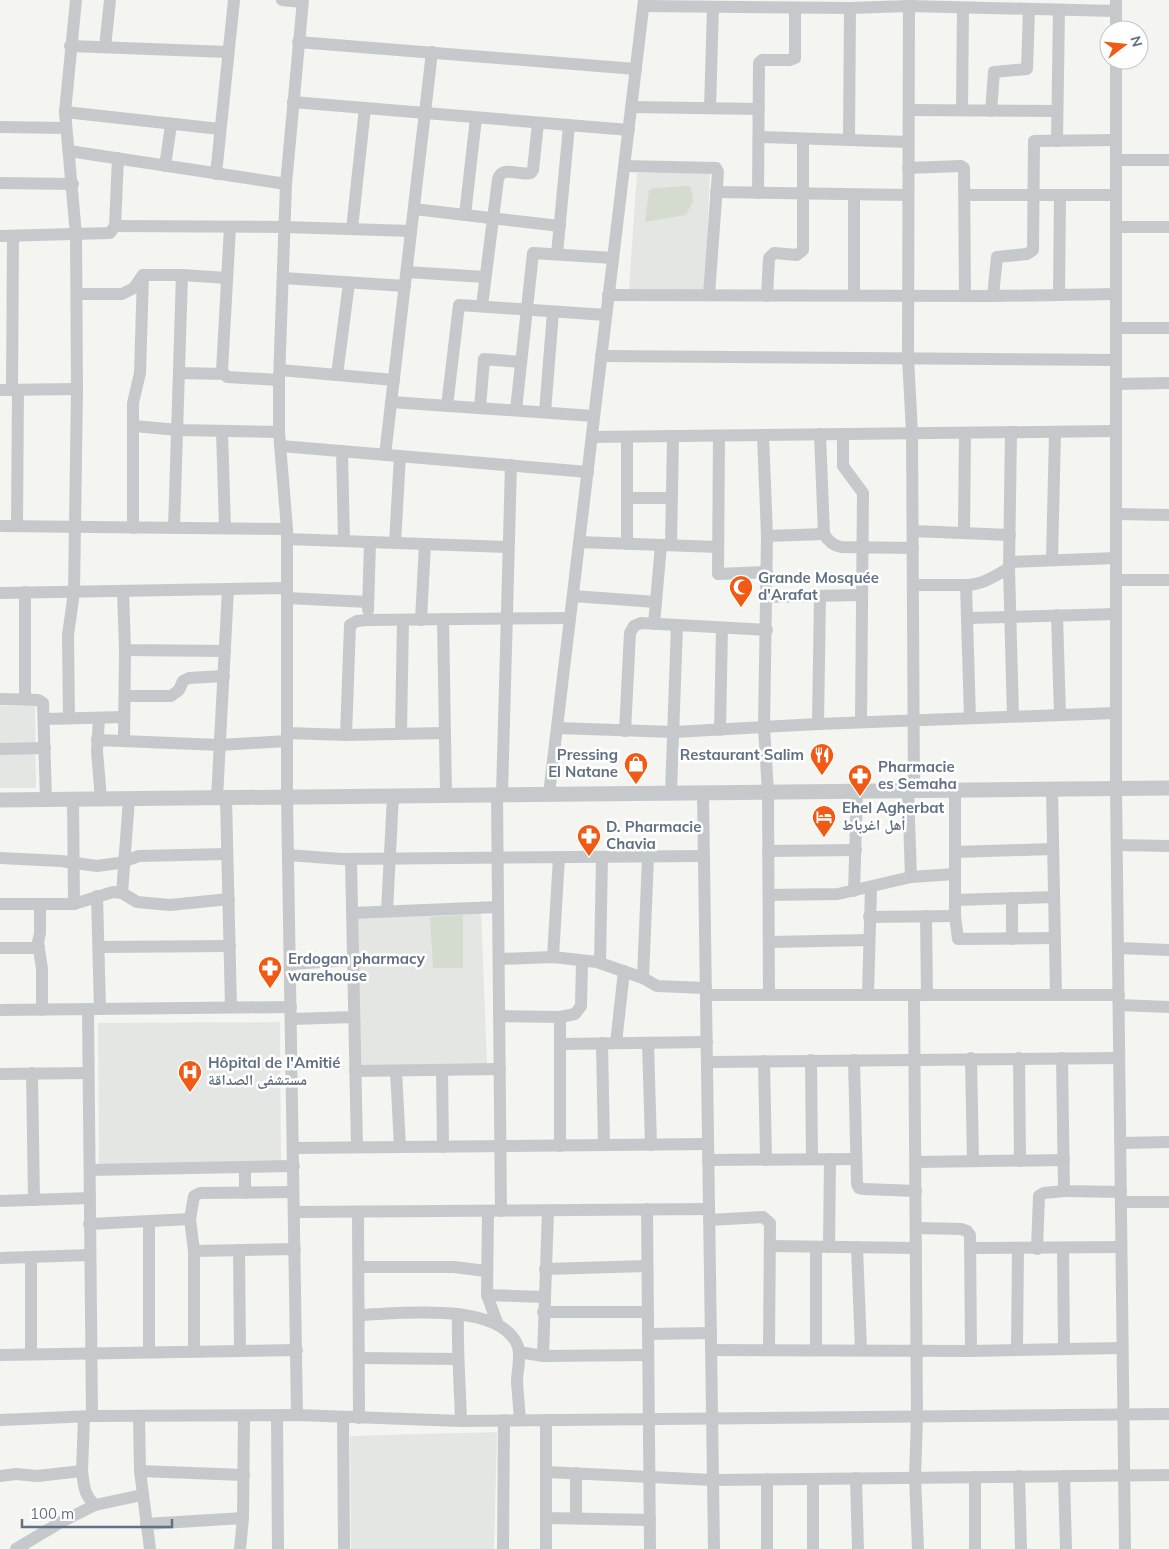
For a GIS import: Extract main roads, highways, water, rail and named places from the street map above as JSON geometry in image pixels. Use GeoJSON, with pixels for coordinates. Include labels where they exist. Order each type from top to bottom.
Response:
{"type":"FeatureCollection","features":[{"type":"Feature","properties":{"kind":"place","name":"Grande Mosquée d'Arafat"},"geometry":{"type":"Point","coordinates":[741,608]}},
{"type":"Feature","properties":{"kind":"place","name":"Restaurant Salim"},"geometry":{"type":"Point","coordinates":[822,776]}},
{"type":"Feature","properties":{"kind":"place","name":"Pressing El Natane"},"geometry":{"type":"Point","coordinates":[636,785]}},
{"type":"Feature","properties":{"kind":"place","name":"Pharmacie es Semaha"},"geometry":{"type":"Point","coordinates":[860,797]}},
{"type":"Feature","properties":{"kind":"place","name":"Ehel Agherbat أهل اغرباط"},"geometry":{"type":"Point","coordinates":[824,838]}},
{"type":"Feature","properties":{"kind":"place","name":"D. Pharmacie Chavia"},"geometry":{"type":"Point","coordinates":[589,857]}},
{"type":"Feature","properties":{"kind":"place","name":"Erdogan pharmacy warehouse"},"geometry":{"type":"Point","coordinates":[270,989]}},
{"type":"Feature","properties":{"kind":"place","name":"Hôpital de l'Amitié مستشفى الصداقة"},"geometry":{"type":"Point","coordinates":[190,1093]}}]}
